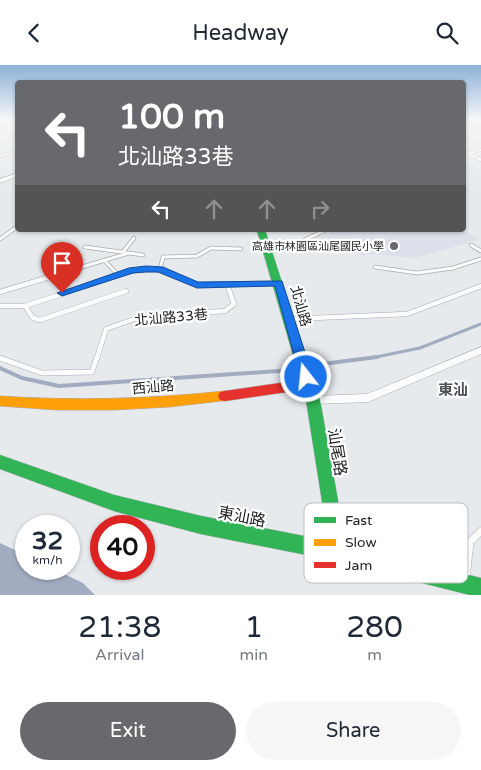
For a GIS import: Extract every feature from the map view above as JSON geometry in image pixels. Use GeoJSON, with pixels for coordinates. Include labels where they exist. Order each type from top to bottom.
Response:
{"type":"FeatureCollection","features":[{"type":"Feature","properties":{"kind":"street"},"geometry":{"type":"LineString","coordinates":[[0,181],[15,175]]}},
{"type":"Feature","properties":{"kind":"street","name":"北汕路"},"geometry":{"type":"LineString","coordinates":[[262,232],[302,361]]}},
{"type":"Feature","properties":{"kind":"street"},"geometry":{"type":"LineString","coordinates":[[313,401],[368,398],[481,350]]}},
{"type":"Feature","properties":{"kind":"street","name":"汕尾路"},"geometry":{"type":"LineString","coordinates":[[302,361],[313,401],[330,503]]}},
{"type":"Feature","properties":{"kind":"street","name":"西汕路"},"geometry":{"type":"LineString","coordinates":[[0,401],[56,406],[108,406],[225,396],[307,381]]}},
{"type":"Feature","properties":{"kind":"street","name":"東汕路"},"geometry":{"type":"LineString","coordinates":[[0,462],[114,503],[201,525],[304,545]]}},
{"type":"Feature","properties":{"kind":"street","name":"東汕路"},"geometry":{"type":"LineString","coordinates":[[457,583],[481,588]]}},
{"type":"Feature","properties":{"kind":"lane"},"geometry":{"type":"LineString","coordinates":[[481,150],[468,153],[481,160]]}},
{"type":"Feature","properties":{"kind":"lane"},"geometry":{"type":"LineString","coordinates":[[0,156],[15,152]]}},
{"type":"Feature","properties":{"kind":"lane"},"geometry":{"type":"LineString","coordinates":[[0,239],[15,228]]}},
{"type":"Feature","properties":{"kind":"lane"},"geometry":{"type":"LineString","coordinates":[[267,245],[300,242],[322,232]]}},
{"type":"Feature","properties":{"kind":"lane"},"geometry":{"type":"LineString","coordinates":[[123,252],[134,238]]}},
{"type":"Feature","properties":{"kind":"lane"},"geometry":{"type":"LineString","coordinates":[[471,245],[481,251]]}},
{"type":"Feature","properties":{"kind":"lane"},"geometry":{"type":"LineString","coordinates":[[85,247],[143,255]]}},
{"type":"Feature","properties":{"kind":"lane"},"geometry":{"type":"LineString","coordinates":[[160,269],[163,257],[197,255],[211,248],[241,249]]}},
{"type":"Feature","properties":{"kind":"lane"},"geometry":{"type":"LineString","coordinates":[[0,292],[129,253]]}},
{"type":"Feature","properties":{"kind":"lane"},"geometry":{"type":"LineString","coordinates":[[375,267],[417,273],[453,268],[481,259]]}},
{"type":"Feature","properties":{"kind":"lane"},"geometry":{"type":"LineString","coordinates":[[105,261],[118,275]]}},
{"type":"Feature","properties":{"kind":"lane","name":"北汕路33巷"},"geometry":{"type":"LineString","coordinates":[[0,306],[25,305],[138,269],[160,269],[197,285],[279,283]]}},
{"type":"Feature","properties":{"kind":"lane","name":"北汕路33巷"},"geometry":{"type":"LineString","coordinates":[[0,358],[42,373],[92,372],[106,329],[140,317],[225,311],[234,304],[227,285]]}},
{"type":"Feature","properties":{"kind":"lane"},"geometry":{"type":"LineString","coordinates":[[289,319],[407,314],[481,286]]}},
{"type":"Feature","properties":{"kind":"lane"},"geometry":{"type":"LineString","coordinates":[[25,305],[33,319],[40,320],[126,291]]}},
{"type":"Feature","properties":{"kind":"lane"},"geometry":{"type":"LineString","coordinates":[[468,559],[470,542],[481,531]]}},
{"type":"Feature","properties":{"kind":"shaded area","name":"高雄市林園區汕尾國民小學"},"geometry":{"type":"Polygon","coordinates":[[[331,232],[465,232],[480,239],[416,258],[372,254],[362,256],[351,249],[313,244],[311,241],[331,232]]]}},
{"type":"Feature","properties":{"kind":"water"},"geometry":{"type":"Polygon","coordinates":[[[0,543],[15,550],[15,580],[77,580],[83,583],[95,595],[0,595],[0,543]]]}},
{"type":"Feature","properties":{"kind":"waterway"},"geometry":{"type":"LineString","coordinates":[[374,357],[420,348],[481,324]]}},
{"type":"Feature","properties":{"kind":"waterway"},"geometry":{"type":"LineString","coordinates":[[307,366],[374,357]]}},
{"type":"Feature","properties":{"kind":"waterway"},"geometry":{"type":"LineString","coordinates":[[0,368],[22,378],[59,386],[279,371],[300,367]]}},
{"type":"Feature","properties":{"kind":"traffic: fast"},"geometry":{"type":"LineString","coordinates":[[262,232],[313,400],[330,503]]}},
{"type":"Feature","properties":{"kind":"traffic: fast"},"geometry":{"type":"LineString","coordinates":[[0,462],[114,503],[201,525],[304,545]]}},
{"type":"Feature","properties":{"kind":"traffic: fast"},"geometry":{"type":"LineString","coordinates":[[461,583],[481,588]]}},
{"type":"Feature","properties":{"kind":"traffic: slow"},"geometry":{"type":"LineString","coordinates":[[0,401],[113,405],[225,396]]}},
{"type":"Feature","properties":{"kind":"traffic: jam"},"geometry":{"type":"LineString","coordinates":[[225,396],[308,384]]}},
{"type":"Feature","properties":{"kind":"place","name":"高雄市林園區汕尾國民小學"},"geometry":{"type":"Point","coordinates":[394,246]}},
{"type":"Feature","properties":{"kind":"district","name":"東汕"},"geometry":{"type":"Point","coordinates":[453,390]}},
{"type":"Feature","properties":{"kind":"route"},"geometry":{"type":"LineString","coordinates":[[62,293],[138,269],[160,269],[190,284],[197,285],[279,283],[306,377]]}}]}
